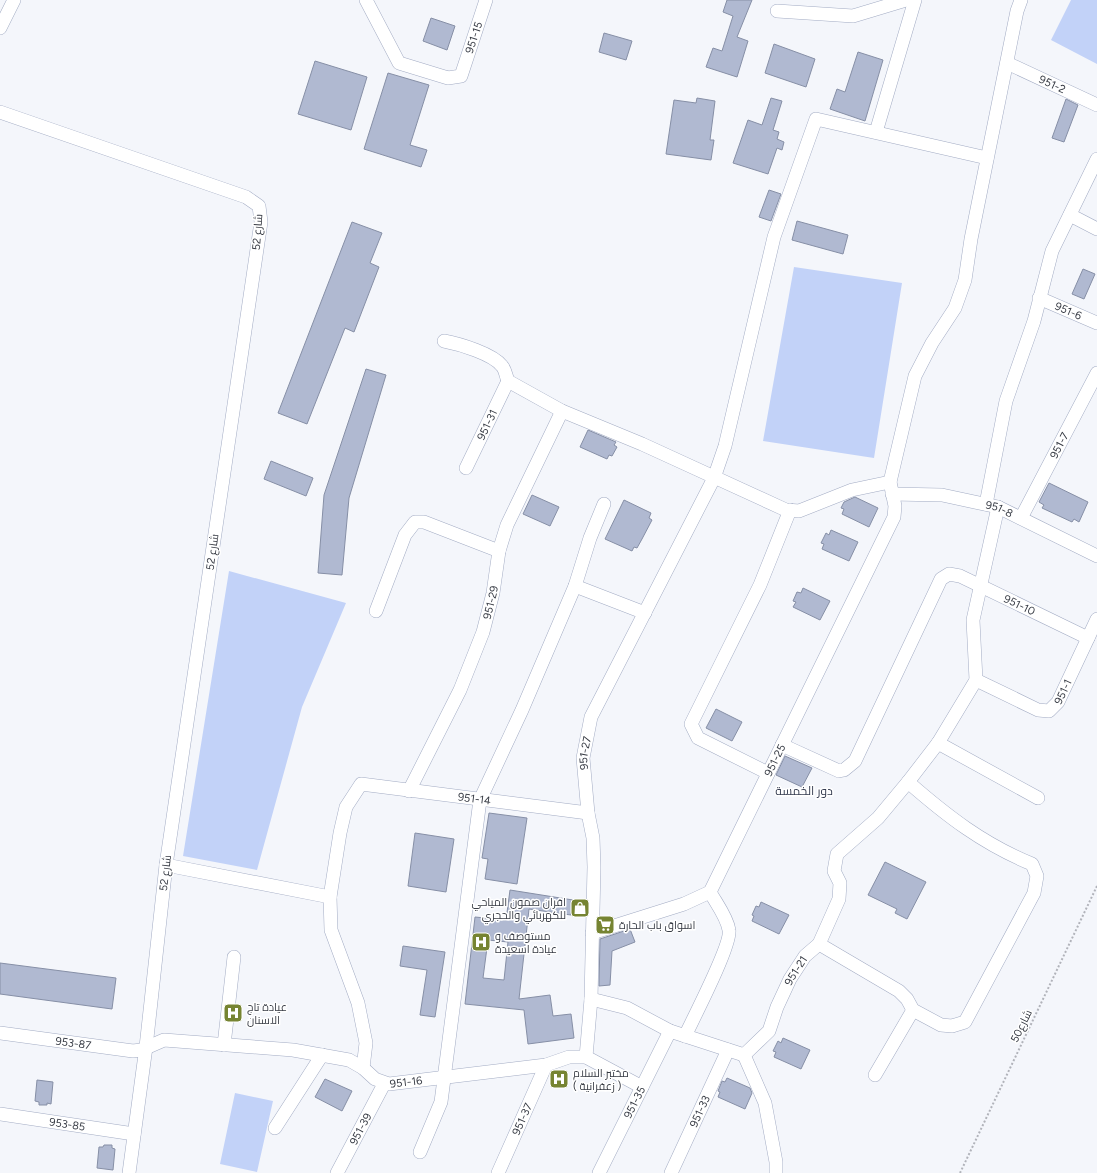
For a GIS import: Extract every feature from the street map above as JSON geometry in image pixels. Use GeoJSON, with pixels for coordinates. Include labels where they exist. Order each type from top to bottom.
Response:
{"type":"FeatureCollection","features":[{"type":"Feature","properties":{"kind":"street"},"geometry":{"type":"LineString","coordinates":[[0,28],[14,0]]}},
{"type":"Feature","properties":{"kind":"street","name":"951-15"},"geometry":{"type":"LineString","coordinates":[[366,0],[399,64],[448,78],[461,76],[486,0]]}},
{"type":"Feature","properties":{"kind":"street"},"geometry":{"type":"LineString","coordinates":[[776,11],[853,16],[906,0]]}},
{"type":"Feature","properties":{"kind":"street"},"geometry":{"type":"LineString","coordinates":[[915,0],[876,132],[987,158]]}},
{"type":"Feature","properties":{"kind":"street","name":"951-25"},"geometry":{"type":"LineString","coordinates":[[710,892],[894,517],[895,506],[891,488],[915,376],[932,343],[955,308],[965,280],[987,158],[1017,10],[1021,0]]}},
{"type":"Feature","properties":{"kind":"street","name":"951-2"},"geometry":{"type":"LineString","coordinates":[[1007,63],[1097,106]]}},
{"type":"Feature","properties":{"kind":"street","name":"شارع 52"},"geometry":{"type":"LineString","coordinates":[[0,112],[246,197],[259,206],[260,222],[166,865],[146,1047],[129,1173]]}},
{"type":"Feature","properties":{"kind":"street","name":"951-27"},"geometry":{"type":"LineString","coordinates":[[586,1057],[591,999],[593,838],[588,813],[583,758],[591,717],[714,478],[725,446],[774,238],[816,119],[876,132]]}},
{"type":"Feature","properties":{"kind":"street"},"geometry":{"type":"LineString","coordinates":[[819,944],[899,991],[907,999],[913,1010],[941,1024],[952,1026],[965,1022],[1034,893],[1037,876],[1032,864],[1004,852],[945,814],[908,782],[938,743],[976,680],[973,620],[981,586],[1006,401],[1034,321],[1052,251],[1097,159]]}},
{"type":"Feature","properties":{"kind":"street"},"geometry":{"type":"LineString","coordinates":[[1070,215],[1097,229]]}},
{"type":"Feature","properties":{"kind":"street","name":"951-6"},"geometry":{"type":"LineString","coordinates":[[1039,298],[1097,323]]}},
{"type":"Feature","properties":{"kind":"street"},"geometry":{"type":"LineString","coordinates":[[444,341],[464,346],[490,357],[503,366],[508,381],[562,411],[642,444],[714,478],[790,510],[760,585],[691,724],[698,738],[768,772]]}},
{"type":"Feature","properties":{"kind":"street","name":"951-7"},"geometry":{"type":"LineString","coordinates":[[1021,518],[1097,373]]}},
{"type":"Feature","properties":{"kind":"street","name":"951-31"},"geometry":{"type":"LineString","coordinates":[[466,468],[508,381]]}},
{"type":"Feature","properties":{"kind":"street","name":"951-29"},"geometry":{"type":"LineString","coordinates":[[409,791],[460,690],[483,632],[493,593],[499,551],[507,525],[562,411]]}},
{"type":"Feature","properties":{"kind":"street","name":"951-8"},"geometry":{"type":"LineString","coordinates":[[790,510],[799,511],[852,490],[891,488],[942,495],[992,506],[1021,518],[1097,556]]}},
{"type":"Feature","properties":{"kind":"street"},"geometry":{"type":"LineString","coordinates":[[420,1152],[441,1102],[480,800],[522,710],[575,586],[590,538],[604,504]]}},
{"type":"Feature","properties":{"kind":"street"},"geometry":{"type":"LineString","coordinates":[[376,611],[405,535],[416,522],[424,522],[499,551]]}},
{"type":"Feature","properties":{"kind":"street","name":"951-10"},"geometry":{"type":"LineString","coordinates":[[782,745],[839,771],[844,770],[855,761],[941,579],[950,574],[960,576],[1088,638]]}},
{"type":"Feature","properties":{"kind":"street"},"geometry":{"type":"LineString","coordinates":[[575,586],[644,613]]}},
{"type":"Feature","properties":{"kind":"street","name":"951-1"},"geometry":{"type":"LineString","coordinates":[[976,680],[1038,710],[1049,710],[1058,702],[1097,620]]}},
{"type":"Feature","properties":{"kind":"street"},"geometry":{"type":"LineString","coordinates":[[938,743],[1038,798]]}},
{"type":"Feature","properties":{"kind":"street","name":"951-21"},"geometry":{"type":"LineString","coordinates":[[744,1055],[769,1031],[777,1007],[790,979],[805,956],[819,944],[839,898],[840,883],[834,871],[837,854],[878,818],[908,782]]}},
{"type":"Feature","properties":{"kind":"street","name":"951-14"},"geometry":{"type":"LineString","coordinates":[[330,897],[340,833],[346,807],[361,784],[588,813]]}},
{"type":"Feature","properties":{"kind":"street"},"geometry":{"type":"LineString","coordinates":[[166,865],[330,897],[331,930],[358,1002],[366,1044],[363,1068]]}},
{"type":"Feature","properties":{"kind":"street"},"geometry":{"type":"LineString","coordinates":[[592,933],[684,904],[710,892],[730,931],[726,949],[685,1036]]}},
{"type":"Feature","properties":{"kind":"street"},"geometry":{"type":"LineString","coordinates":[[224,1044],[234,957]]}},
{"type":"Feature","properties":{"kind":"street"},"geometry":{"type":"LineString","coordinates":[[591,999],[627,1008],[670,1031],[744,1055],[766,1103],[776,1162],[776,1173]]}},
{"type":"Feature","properties":{"kind":"street"},"geometry":{"type":"LineString","coordinates":[[875,1075],[913,1010]]}},
{"type":"Feature","properties":{"kind":"street","name":"951-35"},"geometry":{"type":"LineString","coordinates":[[599,1173],[670,1031]]}},
{"type":"Feature","properties":{"kind":"street","name":"953-87"},"geometry":{"type":"LineString","coordinates":[[0,1033],[133,1051],[141,1050],[146,1047]]}},
{"type":"Feature","properties":{"kind":"street","name":"951-16"},"geometry":{"type":"LineString","coordinates":[[146,1047],[164,1040],[293,1050],[349,1060],[363,1068],[375,1080],[384,1084],[546,1065],[569,1057],[586,1057]]}},
{"type":"Feature","properties":{"kind":"street","name":"951-33"},"geometry":{"type":"LineString","coordinates":[[671,1173],[728,1050]]}},
{"type":"Feature","properties":{"kind":"street"},"geometry":{"type":"LineString","coordinates":[[275,1128],[322,1055]]}},
{"type":"Feature","properties":{"kind":"street"},"geometry":{"type":"LineString","coordinates":[[586,1057],[642,1087]]}},
{"type":"Feature","properties":{"kind":"street","name":"951-37"},"geometry":{"type":"LineString","coordinates":[[498,1173],[546,1065]]}},
{"type":"Feature","properties":{"kind":"street","name":"951-39"},"geometry":{"type":"LineString","coordinates":[[337,1173],[384,1084]]}},
{"type":"Feature","properties":{"kind":"street","name":"953-85"},"geometry":{"type":"LineString","coordinates":[[0,1114],[134,1134]]}},
{"type":"Feature","properties":{"kind":"path","name":"شارع50"},"geometry":{"type":"LineString","coordinates":[[960,1173],[1097,886]]}},
{"type":"Feature","properties":{"kind":"shaded area"},"geometry":{"type":"Polygon","coordinates":[[[1071,0],[1097,0],[1097,64],[1051,40],[1071,0]]]}},
{"type":"Feature","properties":{"kind":"shaded area"},"geometry":{"type":"Polygon","coordinates":[[[794,267],[902,283],[874,458],[763,441],[794,267]]]}},
{"type":"Feature","properties":{"kind":"shaded area"},"geometry":{"type":"Polygon","coordinates":[[[229,571],[346,603],[302,707],[257,870],[183,856],[229,571]]]}},
{"type":"Feature","properties":{"kind":"shaded area"},"geometry":{"type":"Polygon","coordinates":[[[235,1093],[273,1101],[257,1172],[220,1164],[235,1093]]]}},
{"type":"Feature","properties":{"kind":"building"},"geometry":{"type":"Polygon","coordinates":[[[727,0],[752,0],[737,37],[748,41],[737,77],[706,67],[713,48],[722,51],[733,16],[723,12],[727,0]]]}},
{"type":"Feature","properties":{"kind":"building"},"geometry":{"type":"Polygon","coordinates":[[[431,18],[455,26],[447,50],[423,41],[431,18]]]}},
{"type":"Feature","properties":{"kind":"building"},"geometry":{"type":"Polygon","coordinates":[[[604,33],[632,41],[626,60],[599,52],[604,33]]]}},
{"type":"Feature","properties":{"kind":"building"},"geometry":{"type":"Polygon","coordinates":[[[774,44],[815,59],[806,87],[765,73],[774,44]]]}},
{"type":"Feature","properties":{"kind":"building"},"geometry":{"type":"Polygon","coordinates":[[[858,52],[883,60],[865,121],[830,109],[837,89],[845,92],[858,52]]]}},
{"type":"Feature","properties":{"kind":"building"},"geometry":{"type":"Polygon","coordinates":[[[315,61],[367,77],[351,130],[298,114],[315,61]]]}},
{"type":"Feature","properties":{"kind":"building"},"geometry":{"type":"Polygon","coordinates":[[[388,73],[429,85],[410,145],[427,150],[421,167],[364,149],[388,73]]]}},
{"type":"Feature","properties":{"kind":"building"},"geometry":{"type":"Polygon","coordinates":[[[697,98],[715,101],[710,140],[714,140],[711,160],[666,154],[674,100],[696,103],[697,98]]]}},
{"type":"Feature","properties":{"kind":"building"},"geometry":{"type":"Polygon","coordinates":[[[771,98],[782,101],[773,130],[779,132],[777,139],[784,142],[782,150],[777,148],[768,174],[733,163],[748,120],[762,125],[771,98]]]}},
{"type":"Feature","properties":{"kind":"building"},"geometry":{"type":"Polygon","coordinates":[[[1066,99],[1078,105],[1064,142],[1052,138],[1066,99]]]}},
{"type":"Feature","properties":{"kind":"building"},"geometry":{"type":"Polygon","coordinates":[[[769,190],[781,194],[771,221],[759,217],[769,190]]]}},
{"type":"Feature","properties":{"kind":"building"},"geometry":{"type":"Polygon","coordinates":[[[797,221],[848,235],[843,254],[792,240],[797,221]]]}},
{"type":"Feature","properties":{"kind":"building"},"geometry":{"type":"Polygon","coordinates":[[[352,222],[382,233],[370,263],[379,267],[354,332],[345,328],[307,424],[278,413],[352,222]]]}},
{"type":"Feature","properties":{"kind":"building"},"geometry":{"type":"Polygon","coordinates":[[[1083,269],[1095,274],[1084,299],[1072,294],[1083,269]]]}},
{"type":"Feature","properties":{"kind":"building"},"geometry":{"type":"Polygon","coordinates":[[[366,369],[386,375],[349,498],[342,575],[318,573],[324,495],[366,369]]]}},
{"type":"Feature","properties":{"kind":"building"},"geometry":{"type":"Polygon","coordinates":[[[588,430],[616,442],[614,445],[617,447],[612,456],[609,455],[607,459],[580,447],[588,430]]]}},
{"type":"Feature","properties":{"kind":"building"},"geometry":{"type":"Polygon","coordinates":[[[271,461],[313,478],[306,496],[264,479],[271,461]]]}},
{"type":"Feature","properties":{"kind":"building"},"geometry":{"type":"Polygon","coordinates":[[[1049,483],[1088,502],[1079,522],[1074,519],[1072,522],[1042,508],[1044,505],[1039,502],[1049,483]]]}},
{"type":"Feature","properties":{"kind":"building"},"geometry":{"type":"Polygon","coordinates":[[[532,495],[559,507],[550,526],[523,514],[532,495]]]}},
{"type":"Feature","properties":{"kind":"building"},"geometry":{"type":"Polygon","coordinates":[[[855,497],[878,508],[869,527],[842,514],[844,509],[841,508],[844,502],[855,497]]]}},
{"type":"Feature","properties":{"kind":"building"},"geometry":{"type":"Polygon","coordinates":[[[624,500],[651,513],[649,518],[652,520],[637,548],[634,547],[632,551],[605,539],[624,500]]]}},
{"type":"Feature","properties":{"kind":"building"},"geometry":{"type":"Polygon","coordinates":[[[831,530],[858,542],[849,561],[822,549],[824,544],[821,543],[826,533],[829,535],[831,530]]]}},
{"type":"Feature","properties":{"kind":"building"},"geometry":{"type":"Polygon","coordinates":[[[803,588],[830,601],[820,620],[793,607],[796,602],[793,601],[797,592],[801,593],[803,588]]]}},
{"type":"Feature","properties":{"kind":"building"},"geometry":{"type":"Polygon","coordinates":[[[716,709],[742,722],[732,741],[706,728],[716,709]]]}},
{"type":"Feature","properties":{"kind":"building"},"geometry":{"type":"Polygon","coordinates":[[[785,756],[812,768],[802,787],[776,775],[785,756]]]}},
{"type":"Feature","properties":{"kind":"building"},"geometry":{"type":"Polygon","coordinates":[[[489,813],[527,818],[517,884],[485,879],[488,859],[482,858],[489,813]]]}},
{"type":"Feature","properties":{"kind":"building"},"geometry":{"type":"Polygon","coordinates":[[[415,833],[454,839],[446,892],[408,886],[415,833]]]}},
{"type":"Feature","properties":{"kind":"building"},"geometry":{"type":"Polygon","coordinates":[[[885,862],[926,882],[907,919],[895,913],[897,909],[868,895],[885,862]]]}},
{"type":"Feature","properties":{"kind":"building"},"geometry":{"type":"Polygon","coordinates":[[[510,890],[573,900],[571,915],[529,909],[519,999],[550,995],[553,1016],[571,1014],[574,1038],[528,1044],[524,1010],[465,1004],[475,917],[506,920],[510,890]],[[488,940],[483,978],[504,980],[508,942],[488,940]]]}},
{"type":"Feature","properties":{"kind":"building"},"geometry":{"type":"Polygon","coordinates":[[[761,902],[789,915],[779,934],[752,921],[754,916],[752,915],[756,906],[759,907],[761,902]]]}},
{"type":"Feature","properties":{"kind":"building"},"geometry":{"type":"Polygon","coordinates":[[[630,929],[635,942],[612,951],[610,985],[599,986],[600,939],[630,929]]]}},
{"type":"Feature","properties":{"kind":"building"},"geometry":{"type":"Polygon","coordinates":[[[403,946],[445,952],[435,1017],[420,1015],[427,970],[400,966],[403,946]]]}},
{"type":"Feature","properties":{"kind":"building"},"geometry":{"type":"Polygon","coordinates":[[[0,963],[116,978],[112,1009],[0,994],[0,963]]]}},
{"type":"Feature","properties":{"kind":"building"},"geometry":{"type":"Polygon","coordinates":[[[783,1038],[810,1050],[801,1069],[774,1057],[776,1052],[773,1051],[778,1041],[781,1043],[783,1038]]]}},
{"type":"Feature","properties":{"kind":"building"},"geometry":{"type":"Polygon","coordinates":[[[727,1078],[750,1088],[752,1093],[745,1109],[718,1097],[720,1092],[718,1091],[722,1081],[725,1082],[727,1078]]]}},
{"type":"Feature","properties":{"kind":"building"},"geometry":{"type":"Polygon","coordinates":[[[325,1079],[352,1091],[342,1111],[315,1097],[325,1079]]]}},
{"type":"Feature","properties":{"kind":"building"},"geometry":{"type":"Polygon","coordinates":[[[37,1080],[53,1082],[51,1104],[47,1103],[47,1105],[39,1105],[39,1102],[35,1101],[37,1080]]]}},
{"type":"Feature","properties":{"kind":"building"},"geometry":{"type":"Polygon","coordinates":[[[104,1145],[112,1145],[112,1148],[115,1149],[113,1170],[97,1168],[99,1147],[103,1147],[104,1145]]]}},
{"type":"Feature","properties":{"kind":"place","name":"افران صمون المياحي للكهربائي والحجري"},"geometry":{"type":"Point","coordinates":[580,908]}},
{"type":"Feature","properties":{"kind":"place","name":"اسواق باب الحارة"},"geometry":{"type":"Point","coordinates":[605,925]}},
{"type":"Feature","properties":{"kind":"place","name":"مستوصف و عيادة اسعيدة"},"geometry":{"type":"Point","coordinates":[481,942]}},
{"type":"Feature","properties":{"kind":"place","name":"عيادة تاج الاسنان"},"geometry":{"type":"Point","coordinates":[233,1013]}},
{"type":"Feature","properties":{"kind":"place","name":"مختبر السلام ( زعفرانية )"},"geometry":{"type":"Point","coordinates":[559,1079]}},
{"type":"Feature","properties":{"kind":"district","name":"دور الخمسة"},"geometry":{"type":"Point","coordinates":[804,791]}}]}
